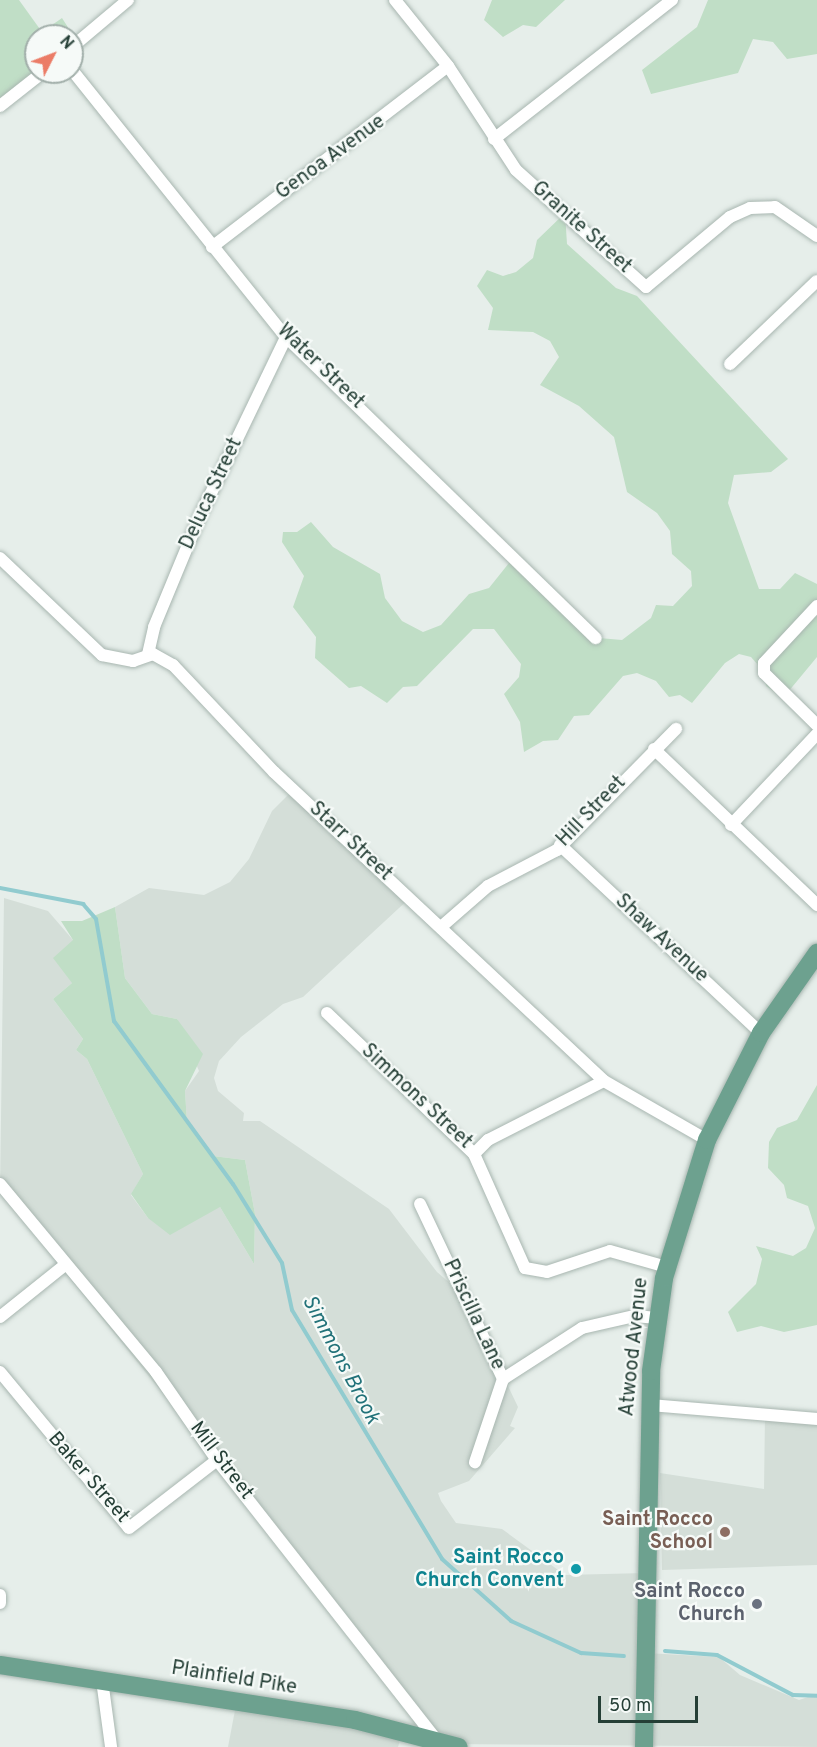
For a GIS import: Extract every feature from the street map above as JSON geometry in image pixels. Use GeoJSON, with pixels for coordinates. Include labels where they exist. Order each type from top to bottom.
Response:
{"type":"FeatureCollection","features":[{"type":"Feature","properties":{"kind":"main road","name":"Atwood Avenue"},"geometry":{"type":"LineString","coordinates":[[644,1747],[650,1404],[658,1318],[668,1267],[706,1140],[761,1033],[817,953]]}},
{"type":"Feature","properties":{"kind":"main road","name":"Plainfield Pike"},"geometry":{"type":"LineString","coordinates":[[0,1665],[355,1720],[459,1747]]}},
{"type":"Feature","properties":{"kind":"street"},"geometry":{"type":"LineString","coordinates":[[84,37],[128,0]]}},
{"type":"Feature","properties":{"kind":"street","name":"Granite Street"},"geometry":{"type":"LineString","coordinates":[[395,0],[448,66],[516,170],[646,287],[730,217],[750,208],[775,207],[817,236]]}},
{"type":"Feature","properties":{"kind":"street"},"geometry":{"type":"LineString","coordinates":[[494,139],[672,0]]}},
{"type":"Feature","properties":{"kind":"street","name":"Genoa Avenue"},"geometry":{"type":"LineString","coordinates":[[212,247],[448,66]]}},
{"type":"Feature","properties":{"kind":"street"},"geometry":{"type":"LineString","coordinates":[[0,106],[28,84]]}},
{"type":"Feature","properties":{"kind":"street","name":"Water Street"},"geometry":{"type":"LineString","coordinates":[[83,84],[286,337],[596,638]]}},
{"type":"Feature","properties":{"kind":"street"},"geometry":{"type":"LineString","coordinates":[[730,364],[817,281]]}},
{"type":"Feature","properties":{"kind":"street","name":"Deluca Street"},"geometry":{"type":"LineString","coordinates":[[148,654],[154,627],[200,516],[286,337]]}},
{"type":"Feature","properties":{"kind":"street"},"geometry":{"type":"LineString","coordinates":[[0,558],[102,655],[125,662],[148,654]]}},
{"type":"Feature","properties":{"kind":"street"},"geometry":{"type":"LineString","coordinates":[[817,606],[764,663],[764,673],[817,725]]}},
{"type":"Feature","properties":{"kind":"street","name":"Starr Street"},"geometry":{"type":"LineString","coordinates":[[148,654],[173,665],[274,772],[604,1081],[706,1140]]}},
{"type":"Feature","properties":{"kind":"street","name":"Hill Street"},"geometry":{"type":"LineString","coordinates":[[441,927],[488,886],[560,845],[676,729]]}},
{"type":"Feature","properties":{"kind":"street"},"geometry":{"type":"LineString","coordinates":[[731,825],[817,734]]}},
{"type":"Feature","properties":{"kind":"street"},"geometry":{"type":"LineString","coordinates":[[654,749],[817,905]]}},
{"type":"Feature","properties":{"kind":"street","name":"Shaw Avenue"},"geometry":{"type":"LineString","coordinates":[[560,845],[761,1033]]}},
{"type":"Feature","properties":{"kind":"street","name":"Simmons Street"},"geometry":{"type":"LineString","coordinates":[[327,1013],[474,1154],[488,1140],[604,1081]]}},
{"type":"Feature","properties":{"kind":"street"},"geometry":{"type":"LineString","coordinates":[[474,1154],[525,1268],[547,1272],[610,1251],[668,1267]]}},
{"type":"Feature","properties":{"kind":"street","name":"Mill Street"},"geometry":{"type":"LineString","coordinates":[[0,1184],[156,1372],[217,1460],[438,1742]]}},
{"type":"Feature","properties":{"kind":"street","name":"Priscilla Lane"},"geometry":{"type":"LineString","coordinates":[[420,1204],[503,1379],[476,1462]]}},
{"type":"Feature","properties":{"kind":"street"},"geometry":{"type":"LineString","coordinates":[[0,1317],[65,1265]]}},
{"type":"Feature","properties":{"kind":"street"},"geometry":{"type":"LineString","coordinates":[[503,1379],[582,1328],[634,1316],[658,1318]]}},
{"type":"Feature","properties":{"kind":"street","name":"Baker Street"},"geometry":{"type":"LineString","coordinates":[[0,1372],[129,1528],[217,1460]]}},
{"type":"Feature","properties":{"kind":"street"},"geometry":{"type":"LineString","coordinates":[[650,1404],[817,1419]]}},
{"type":"Feature","properties":{"kind":"street"},"geometry":{"type":"LineString","coordinates":[[0,1594],[0,1603]]}},
{"type":"Feature","properties":{"kind":"street"},"geometry":{"type":"LineString","coordinates":[[102,1680],[111,1747]]}},
{"type":"Feature","properties":{"kind":"shaded area"},"geometry":{"type":"Polygon","coordinates":[[[293,790],[412,896],[303,997],[283,1004],[241,1037],[219,1061],[214,1078],[218,1091],[244,1113],[243,1121],[260,1121],[389,1209],[437,1272],[465,1296],[518,1407],[510,1426],[515,1428],[469,1481],[438,1493],[441,1501],[456,1523],[502,1529],[565,1575],[645,1573],[646,1653],[719,1657],[740,1675],[799,1700],[817,1694],[817,1747],[446,1744],[0,1192],[4,898],[48,911],[73,940],[72,983],[53,999],[83,1039],[76,1050],[87,1059],[143,1174],[131,1195],[148,1218],[220,1207],[254,1264],[255,1214],[245,1160],[213,1156],[187,1122],[185,1091],[199,1071],[177,1019],[152,1014],[125,978],[115,907],[149,888],[204,895],[230,882],[249,859],[272,811],[293,790]]]}},
{"type":"Feature","properties":{"kind":"shaded area"},"geometry":{"type":"Polygon","coordinates":[[[765,1414],[817,1423],[817,1565],[662,1570],[660,1473],[764,1489],[765,1414]]]}},
{"type":"Feature","properties":{"kind":"shaded area"},"geometry":{"type":"Polygon","coordinates":[[[236,1705],[332,1716],[400,1740],[398,1747],[228,1747],[236,1705]]]}},
{"type":"Feature","properties":{"kind":"green space"},"geometry":{"type":"Polygon","coordinates":[[[0,0],[19,0],[36,24],[24,24],[24,83],[0,106],[0,0]]]}},
{"type":"Feature","properties":{"kind":"green space"},"geometry":{"type":"Polygon","coordinates":[[[492,0],[565,0],[536,27],[523,25],[503,37],[484,20],[492,0]]]}},
{"type":"Feature","properties":{"kind":"green space"},"geometry":{"type":"Polygon","coordinates":[[[708,0],[817,0],[817,54],[787,59],[773,42],[753,39],[738,73],[651,94],[642,70],[697,27],[708,0]]]}},
{"type":"Feature","properties":{"kind":"green space"},"geometry":{"type":"Polygon","coordinates":[[[62,18],[66,24],[53,24],[62,18]]]}},
{"type":"Feature","properties":{"kind":"green space"},"geometry":{"type":"Polygon","coordinates":[[[565,213],[567,244],[616,288],[637,296],[788,459],[771,472],[734,475],[728,503],[759,589],[780,589],[795,573],[817,584],[817,657],[783,698],[766,686],[764,672],[751,657],[739,654],[725,663],[692,703],[680,695],[669,697],[656,681],[637,673],[623,676],[589,715],[574,716],[558,740],[543,741],[524,752],[520,722],[504,694],[519,677],[521,664],[494,629],[473,629],[417,686],[403,687],[387,703],[361,686],[349,688],[315,658],[316,637],[293,607],[304,576],[282,542],[283,532],[297,532],[311,522],[333,547],[380,574],[385,598],[402,621],[423,632],[441,625],[469,594],[489,588],[513,558],[599,638],[622,640],[651,618],[656,605],[673,606],[692,586],[691,571],[672,554],[670,531],[657,513],[627,492],[614,437],[579,406],[540,385],[559,357],[550,341],[533,332],[488,330],[493,308],[477,286],[487,270],[503,276],[516,272],[533,258],[537,240],[565,213]]]}},
{"type":"Feature","properties":{"kind":"green space"},"geometry":{"type":"Polygon","coordinates":[[[115,907],[125,978],[152,1014],[177,1019],[203,1054],[185,1091],[187,1122],[213,1156],[245,1160],[255,1214],[254,1264],[220,1207],[170,1235],[148,1218],[131,1194],[143,1174],[87,1059],[76,1050],[83,1039],[53,999],[72,983],[53,958],[73,940],[61,921],[82,921],[115,907]]]}},
{"type":"Feature","properties":{"kind":"green space"},"geometry":{"type":"Polygon","coordinates":[[[817,1085],[817,1325],[784,1332],[761,1326],[737,1332],[728,1312],[756,1284],[762,1259],[756,1246],[793,1256],[806,1248],[815,1228],[808,1206],[787,1198],[784,1185],[768,1168],[769,1142],[777,1128],[797,1120],[817,1085]]]}},
{"type":"Feature","properties":{"kind":"waterway","name":"Simmons Brook"},"geometry":{"type":"LineString","coordinates":[[0,888],[83,904],[96,919],[114,1021],[233,1184],[282,1263],[292,1310],[442,1559],[511,1621],[581,1653],[624,1656]]}},
{"type":"Feature","properties":{"kind":"waterway","name":"Simmons Brook"},"geometry":{"type":"LineString","coordinates":[[665,1651],[717,1655],[793,1695],[817,1696]]}},
{"type":"Feature","properties":{"kind":"place","name":"Saint Rocco School"},"geometry":{"type":"Point","coordinates":[725,1532]}},
{"type":"Feature","properties":{"kind":"place","name":"Saint Rocco Church Convent"},"geometry":{"type":"Point","coordinates":[576,1569]}},
{"type":"Feature","properties":{"kind":"place","name":"Saint Rocco Church"},"geometry":{"type":"Point","coordinates":[757,1604]}}]}
